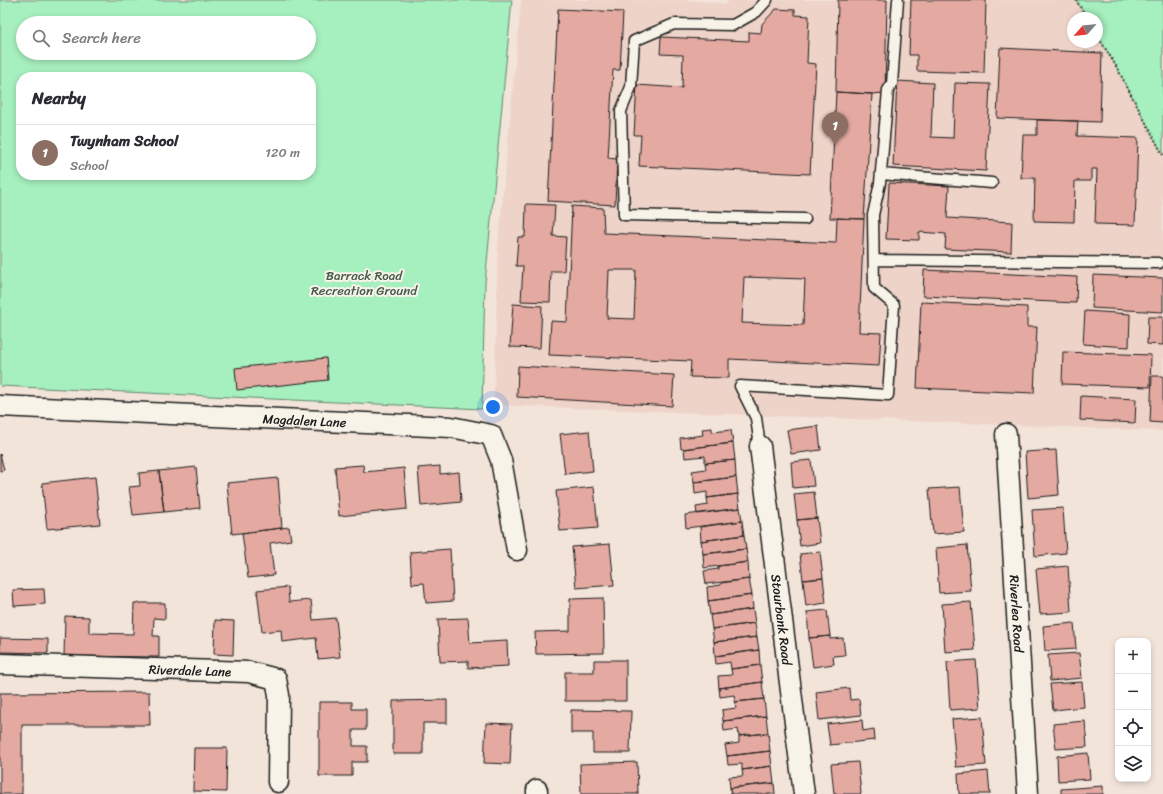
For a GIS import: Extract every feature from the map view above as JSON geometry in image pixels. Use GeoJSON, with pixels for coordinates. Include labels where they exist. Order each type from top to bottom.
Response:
{"type":"FeatureCollection","features":[{"type":"Feature","properties":{"kind":"street","name":"Magdalen Lane"},"geometry":{"type":"LineString","coordinates":[[0,406],[451,427],[491,435],[501,460],[517,550]]}},
{"type":"Feature","properties":{"kind":"street","name":"Riverlea Road"},"geometry":{"type":"LineString","coordinates":[[1006,434],[1028,794]]}},
{"type":"Feature","properties":{"kind":"street","name":"Stourbank Road"},"geometry":{"type":"LineString","coordinates":[[760,446],[804,794]]}},
{"type":"Feature","properties":{"kind":"street","name":"Riverdale Lane"},"geometry":{"type":"LineString","coordinates":[[0,664],[249,672],[276,679],[279,695],[278,782]]}},
{"type":"Feature","properties":{"kind":"lane"},"geometry":{"type":"LineString","coordinates":[[766,0],[756,12],[733,25],[674,24],[634,41],[631,87],[621,111],[624,215],[805,219]]}},
{"type":"Feature","properties":{"kind":"lane"},"geometry":{"type":"LineString","coordinates":[[760,446],[756,418],[740,386],[888,395],[894,305],[874,288],[873,215],[881,174],[888,90],[892,84],[898,0]]}},
{"type":"Feature","properties":{"kind":"lane"},"geometry":{"type":"LineString","coordinates":[[881,174],[992,183]]}},
{"type":"Feature","properties":{"kind":"lane"},"geometry":{"type":"LineString","coordinates":[[874,260],[1159,263]]}},
{"type":"Feature","properties":{"kind":"path"},"geometry":{"type":"LineString","coordinates":[[1076,0],[1083,12]]}},
{"type":"Feature","properties":{"kind":"path"},"geometry":{"type":"LineString","coordinates":[[1103,45],[1116,66],[1163,155]]}},
{"type":"Feature","properties":{"kind":"shaded area"},"geometry":{"type":"Polygon","coordinates":[[[521,0],[690,0],[727,4],[728,0],[1163,0],[1163,431],[494,405],[498,247],[521,0]]]}},
{"type":"Feature","properties":{"kind":"green space","name":"Barrack Road Recreation Ground"},"geometry":{"type":"Polygon","coordinates":[[[0,0],[512,0],[485,283],[482,409],[0,386],[0,0]]]}},
{"type":"Feature","properties":{"kind":"green space"},"geometry":{"type":"Polygon","coordinates":[[[1076,0],[1163,0],[1163,155],[1116,66],[1103,45],[1103,12],[1083,12],[1076,0]]]}},
{"type":"Feature","properties":{"kind":"building"},"geometry":{"type":"Polygon","coordinates":[[[838,0],[887,0],[885,93],[872,94],[836,92],[838,0]]]}},
{"type":"Feature","properties":{"kind":"building"},"geometry":{"type":"Polygon","coordinates":[[[911,0],[986,0],[984,73],[917,71],[917,55],[909,55],[911,0]]]}},
{"type":"Feature","properties":{"kind":"building"},"geometry":{"type":"Polygon","coordinates":[[[558,9],[623,12],[620,70],[613,70],[608,158],[617,159],[615,205],[548,201],[558,9]]]}},
{"type":"Feature","properties":{"kind":"building"},"geometry":{"type":"Polygon","coordinates":[[[776,9],[795,10],[795,15],[809,16],[807,63],[816,64],[810,174],[639,166],[641,135],[634,135],[637,85],[682,88],[683,55],[660,54],[661,37],[749,41],[749,32],[761,33],[762,24],[776,9]]]}},
{"type":"Feature","properties":{"kind":"building"},"geometry":{"type":"Polygon","coordinates":[[[1000,48],[1102,53],[1100,122],[997,118],[1000,48]]]}},
{"type":"Feature","properties":{"kind":"building"},"geometry":{"type":"Polygon","coordinates":[[[897,81],[933,83],[931,137],[953,138],[955,83],[990,84],[986,171],[893,166],[897,81]]]}},
{"type":"Feature","properties":{"kind":"building"},"geometry":{"type":"Polygon","coordinates":[[[836,92],[872,94],[864,219],[830,218],[836,92]]]}},
{"type":"Feature","properties":{"kind":"building"},"geometry":{"type":"Polygon","coordinates":[[[1037,120],[1078,121],[1077,136],[1138,138],[1135,225],[1095,224],[1097,169],[1091,169],[1091,181],[1075,181],[1074,222],[1034,221],[1035,178],[1021,178],[1023,135],[1037,135],[1037,120]]]}},
{"type":"Feature","properties":{"kind":"building"},"geometry":{"type":"Polygon","coordinates":[[[889,183],[949,186],[947,218],[1012,222],[1011,252],[945,249],[946,234],[919,232],[919,240],[886,239],[889,183]]]}},
{"type":"Feature","properties":{"kind":"building"},"geometry":{"type":"Polygon","coordinates":[[[526,204],[555,205],[553,236],[566,237],[564,271],[551,271],[550,302],[521,301],[523,266],[516,266],[518,237],[525,237],[526,204]]]}},
{"type":"Feature","properties":{"kind":"building"},"geometry":{"type":"Polygon","coordinates":[[[572,206],[603,208],[604,233],[836,243],[837,218],[864,219],[859,332],[881,333],[879,366],[729,359],[729,378],[690,377],[691,361],[549,355],[551,321],[567,322],[572,206]],[[609,270],[607,318],[634,319],[636,270],[609,270]],[[744,277],[742,323],[803,325],[805,279],[744,277]]]}},
{"type":"Feature","properties":{"kind":"building"},"geometry":{"type":"Polygon","coordinates":[[[924,270],[1077,277],[1076,303],[923,296],[924,270]]]}},
{"type":"Feature","properties":{"kind":"building"},"geometry":{"type":"Polygon","coordinates":[[[1093,275],[1163,278],[1163,312],[1092,308],[1093,275]]]}},
{"type":"Feature","properties":{"kind":"building"},"geometry":{"type":"Polygon","coordinates":[[[921,302],[1027,307],[1027,327],[1037,327],[1034,393],[917,388],[921,302]]]}},
{"type":"Feature","properties":{"kind":"building"},"geometry":{"type":"Polygon","coordinates":[[[513,304],[542,306],[540,348],[510,347],[513,304]]]}},
{"type":"Feature","properties":{"kind":"building"},"geometry":{"type":"Polygon","coordinates":[[[1085,311],[1130,314],[1129,347],[1083,344],[1085,311]]]}},
{"type":"Feature","properties":{"kind":"building"},"geometry":{"type":"Polygon","coordinates":[[[1148,317],[1163,317],[1163,345],[1147,344],[1148,317]]]}},
{"type":"Feature","properties":{"kind":"building"},"geometry":{"type":"Polygon","coordinates":[[[1063,352],[1151,355],[1150,387],[1062,384],[1063,352]]]}},
{"type":"Feature","properties":{"kind":"building"},"geometry":{"type":"Polygon","coordinates":[[[326,358],[328,380],[237,390],[235,368],[326,358]]]}},
{"type":"Feature","properties":{"kind":"building"},"geometry":{"type":"Polygon","coordinates":[[[518,366],[674,375],[672,406],[517,397],[518,366]]]}},
{"type":"Feature","properties":{"kind":"building"},"geometry":{"type":"Polygon","coordinates":[[[1152,376],[1163,376],[1163,423],[1150,422],[1152,376]]]}},
{"type":"Feature","properties":{"kind":"building"},"geometry":{"type":"Polygon","coordinates":[[[1081,396],[1136,399],[1135,423],[1080,420],[1081,396]]]}},
{"type":"Feature","properties":{"kind":"building"},"geometry":{"type":"Polygon","coordinates":[[[818,426],[821,450],[791,454],[787,430],[818,426]]]}},
{"type":"Feature","properties":{"kind":"building"},"geometry":{"type":"Polygon","coordinates":[[[712,428],[712,432],[731,430],[733,443],[681,449],[680,438],[703,435],[702,429],[712,428]]]}},
{"type":"Feature","properties":{"kind":"building"},"geometry":{"type":"Polygon","coordinates":[[[589,431],[593,471],[565,474],[560,434],[589,431]]]}},
{"type":"Feature","properties":{"kind":"building"},"geometry":{"type":"Polygon","coordinates":[[[733,443],[735,460],[705,463],[705,456],[685,458],[684,449],[733,443]]]}},
{"type":"Feature","properties":{"kind":"building"},"geometry":{"type":"Polygon","coordinates":[[[1056,450],[1059,495],[1028,498],[1025,452],[1056,450]]]}},
{"type":"Feature","properties":{"kind":"building"},"geometry":{"type":"Polygon","coordinates":[[[0,454],[4,470],[0,471],[0,454]]]}},
{"type":"Feature","properties":{"kind":"building"},"geometry":{"type":"Polygon","coordinates":[[[735,460],[736,477],[694,482],[692,471],[706,469],[705,463],[735,460]]]}},
{"type":"Feature","properties":{"kind":"building"},"geometry":{"type":"Polygon","coordinates":[[[811,460],[814,486],[793,488],[791,462],[811,460]]]}},
{"type":"Feature","properties":{"kind":"building"},"geometry":{"type":"Polygon","coordinates":[[[363,465],[364,472],[404,468],[407,509],[339,516],[335,467],[363,465]]]}},
{"type":"Feature","properties":{"kind":"building"},"geometry":{"type":"Polygon","coordinates":[[[440,466],[440,474],[459,472],[461,502],[421,506],[418,468],[440,466]]]}},
{"type":"Feature","properties":{"kind":"building"},"geometry":{"type":"Polygon","coordinates":[[[196,467],[200,508],[164,512],[159,471],[196,467]]]}},
{"type":"Feature","properties":{"kind":"building"},"geometry":{"type":"Polygon","coordinates":[[[159,471],[164,512],[133,515],[129,487],[140,486],[139,473],[159,471]]]}},
{"type":"Feature","properties":{"kind":"building"},"geometry":{"type":"Polygon","coordinates":[[[95,477],[100,524],[47,529],[42,483],[95,477]]]}},
{"type":"Feature","properties":{"kind":"building"},"geometry":{"type":"Polygon","coordinates":[[[736,477],[738,494],[707,498],[707,492],[695,494],[694,482],[736,477]]]}},
{"type":"Feature","properties":{"kind":"building"},"geometry":{"type":"Polygon","coordinates":[[[278,478],[282,528],[232,534],[227,483],[278,478]]]}},
{"type":"Feature","properties":{"kind":"building"},"geometry":{"type":"Polygon","coordinates":[[[594,487],[598,528],[560,531],[556,491],[594,487]]]}},
{"type":"Feature","properties":{"kind":"building"},"geometry":{"type":"Polygon","coordinates":[[[960,487],[964,532],[933,534],[929,489],[960,487]]]}},
{"type":"Feature","properties":{"kind":"building"},"geometry":{"type":"Polygon","coordinates":[[[814,492],[817,518],[797,520],[794,494],[814,492]]]}},
{"type":"Feature","properties":{"kind":"building"},"geometry":{"type":"Polygon","coordinates":[[[738,494],[740,508],[697,514],[696,507],[708,505],[707,498],[738,494]]]}},
{"type":"Feature","properties":{"kind":"building"},"geometry":{"type":"Polygon","coordinates":[[[740,508],[742,521],[686,528],[685,515],[740,508]]]}},
{"type":"Feature","properties":{"kind":"building"},"geometry":{"type":"Polygon","coordinates":[[[1063,508],[1066,553],[1035,556],[1032,510],[1063,508]]]}},
{"type":"Feature","properties":{"kind":"building"},"geometry":{"type":"Polygon","coordinates":[[[817,518],[820,543],[800,546],[797,520],[817,518]]]}},
{"type":"Feature","properties":{"kind":"building"},"geometry":{"type":"Polygon","coordinates":[[[742,521],[744,535],[701,541],[700,527],[742,521]]]}},
{"type":"Feature","properties":{"kind":"building"},"geometry":{"type":"Polygon","coordinates":[[[289,527],[291,540],[270,543],[274,575],[248,578],[242,533],[289,527]]]}},
{"type":"Feature","properties":{"kind":"building"},"geometry":{"type":"Polygon","coordinates":[[[744,535],[746,549],[703,554],[701,541],[744,535]]]}},
{"type":"Feature","properties":{"kind":"building"},"geometry":{"type":"Polygon","coordinates":[[[610,544],[614,585],[576,588],[572,547],[610,544]]]}},
{"type":"Feature","properties":{"kind":"building"},"geometry":{"type":"Polygon","coordinates":[[[967,545],[971,591],[939,593],[936,548],[967,545]]]}},
{"type":"Feature","properties":{"kind":"building"},"geometry":{"type":"Polygon","coordinates":[[[450,549],[453,601],[426,603],[424,583],[412,584],[410,552],[450,549]]]}},
{"type":"Feature","properties":{"kind":"building"},"geometry":{"type":"Polygon","coordinates":[[[746,549],[748,562],[704,568],[703,554],[746,549]]]}},
{"type":"Feature","properties":{"kind":"building"},"geometry":{"type":"Polygon","coordinates":[[[820,552],[823,578],[803,580],[800,554],[820,552]]]}},
{"type":"Feature","properties":{"kind":"building"},"geometry":{"type":"Polygon","coordinates":[[[748,562],[749,579],[706,584],[704,571],[718,569],[718,566],[748,562]]]}},
{"type":"Feature","properties":{"kind":"building"},"geometry":{"type":"Polygon","coordinates":[[[1068,566],[1071,612],[1040,614],[1036,569],[1068,566]]]}},
{"type":"Feature","properties":{"kind":"building"},"geometry":{"type":"Polygon","coordinates":[[[823,578],[826,603],[806,606],[803,580],[823,578]]]}},
{"type":"Feature","properties":{"kind":"building"},"geometry":{"type":"Polygon","coordinates":[[[749,579],[752,595],[708,601],[707,587],[721,585],[721,583],[749,579]]]}},
{"type":"Feature","properties":{"kind":"building"},"geometry":{"type":"Polygon","coordinates":[[[288,587],[289,602],[311,600],[313,620],[336,618],[340,657],[318,659],[316,638],[282,642],[281,630],[262,632],[257,590],[288,587]]]}},
{"type":"Feature","properties":{"kind":"building"},"geometry":{"type":"Polygon","coordinates":[[[44,589],[45,604],[14,606],[13,590],[44,589]]]}},
{"type":"Feature","properties":{"kind":"building"},"geometry":{"type":"Polygon","coordinates":[[[752,595],[753,609],[710,615],[708,601],[752,595]]]}},
{"type":"Feature","properties":{"kind":"building"},"geometry":{"type":"Polygon","coordinates":[[[603,598],[604,653],[536,654],[535,632],[570,631],[570,599],[603,598]]]}},
{"type":"Feature","properties":{"kind":"building"},"geometry":{"type":"Polygon","coordinates":[[[971,602],[975,650],[945,652],[942,604],[971,602]]]}},
{"type":"Feature","properties":{"kind":"building"},"geometry":{"type":"Polygon","coordinates":[[[134,603],[165,603],[165,619],[154,618],[153,636],[159,636],[159,657],[64,656],[65,616],[89,617],[89,633],[133,634],[134,603]]]}},
{"type":"Feature","properties":{"kind":"building"},"geometry":{"type":"Polygon","coordinates":[[[753,609],[755,623],[712,629],[710,615],[753,609]]]}},
{"type":"Feature","properties":{"kind":"building"},"geometry":{"type":"Polygon","coordinates":[[[827,610],[830,636],[809,638],[807,612],[827,610]]]}},
{"type":"Feature","properties":{"kind":"building"},"geometry":{"type":"Polygon","coordinates":[[[468,618],[470,643],[507,641],[508,666],[468,668],[468,661],[440,662],[438,619],[468,618]]]}},
{"type":"Feature","properties":{"kind":"building"},"geometry":{"type":"Polygon","coordinates":[[[215,620],[234,621],[233,655],[214,654],[215,620]]]}},
{"type":"Feature","properties":{"kind":"building"},"geometry":{"type":"Polygon","coordinates":[[[755,623],[757,637],[714,642],[712,629],[755,623]]]}},
{"type":"Feature","properties":{"kind":"building"},"geometry":{"type":"Polygon","coordinates":[[[1074,623],[1076,649],[1045,651],[1043,626],[1074,623]]]}},
{"type":"Feature","properties":{"kind":"building"},"geometry":{"type":"Polygon","coordinates":[[[830,636],[830,639],[843,638],[845,655],[833,656],[834,664],[813,667],[809,638],[830,636]]]}},
{"type":"Feature","properties":{"kind":"building"},"geometry":{"type":"Polygon","coordinates":[[[757,637],[759,650],[715,656],[714,642],[757,637]]]}},
{"type":"Feature","properties":{"kind":"building"},"geometry":{"type":"Polygon","coordinates":[[[0,638],[48,639],[48,653],[0,652],[0,638]]]}},
{"type":"Feature","properties":{"kind":"building"},"geometry":{"type":"Polygon","coordinates":[[[759,650],[760,665],[731,669],[730,662],[716,664],[715,656],[759,650]]]}},
{"type":"Feature","properties":{"kind":"building"},"geometry":{"type":"Polygon","coordinates":[[[1079,653],[1082,678],[1050,681],[1048,655],[1079,653]]]}},
{"type":"Feature","properties":{"kind":"building"},"geometry":{"type":"Polygon","coordinates":[[[594,660],[626,660],[626,701],[565,701],[565,672],[594,672],[594,660]]]}},
{"type":"Feature","properties":{"kind":"building"},"geometry":{"type":"Polygon","coordinates":[[[976,660],[980,708],[950,710],[947,662],[976,660]]]}},
{"type":"Feature","properties":{"kind":"building"},"geometry":{"type":"Polygon","coordinates":[[[760,665],[762,682],[719,688],[718,676],[732,675],[731,669],[760,665]]]}},
{"type":"Feature","properties":{"kind":"building"},"geometry":{"type":"Polygon","coordinates":[[[762,682],[764,699],[735,702],[734,695],[720,697],[719,688],[762,682]]]}},
{"type":"Feature","properties":{"kind":"building"},"geometry":{"type":"Polygon","coordinates":[[[1082,682],[1084,707],[1053,710],[1050,684],[1082,682]]]}},
{"type":"Feature","properties":{"kind":"building"},"geometry":{"type":"Polygon","coordinates":[[[849,688],[850,700],[859,699],[861,715],[819,720],[816,692],[849,688]]]}},
{"type":"Feature","properties":{"kind":"building"},"geometry":{"type":"Polygon","coordinates":[[[149,692],[150,725],[22,725],[22,794],[0,794],[0,693],[149,692]]]}},
{"type":"Feature","properties":{"kind":"building"},"geometry":{"type":"Polygon","coordinates":[[[764,699],[766,716],[723,721],[722,710],[736,708],[735,702],[764,699]]]}},
{"type":"Feature","properties":{"kind":"building"},"geometry":{"type":"Polygon","coordinates":[[[447,700],[447,723],[423,723],[423,754],[393,754],[393,701],[447,700]]]}},
{"type":"Feature","properties":{"kind":"building"},"geometry":{"type":"Polygon","coordinates":[[[319,702],[352,702],[352,709],[366,709],[366,730],[353,730],[353,746],[367,746],[367,762],[352,762],[352,776],[319,776],[319,702]]]}},
{"type":"Feature","properties":{"kind":"building"},"geometry":{"type":"Polygon","coordinates":[[[571,710],[631,711],[630,753],[593,753],[593,733],[571,733],[571,710]]]}},
{"type":"Feature","properties":{"kind":"building"},"geometry":{"type":"Polygon","coordinates":[[[766,716],[768,733],[739,736],[738,729],[724,731],[723,721],[766,716]]]}},
{"type":"Feature","properties":{"kind":"building"},"geometry":{"type":"Polygon","coordinates":[[[982,717],[986,765],[956,767],[952,719],[982,717]]]}},
{"type":"Feature","properties":{"kind":"building"},"geometry":{"type":"Polygon","coordinates":[[[862,720],[863,731],[874,729],[875,740],[830,745],[827,724],[862,720]]]}},
{"type":"Feature","properties":{"kind":"building"},"geometry":{"type":"Polygon","coordinates":[[[1085,721],[1087,747],[1056,749],[1053,724],[1085,721]]]}},
{"type":"Feature","properties":{"kind":"building"},"geometry":{"type":"Polygon","coordinates":[[[486,723],[512,724],[510,764],[484,763],[486,723]]]}},
{"type":"Feature","properties":{"kind":"building"},"geometry":{"type":"Polygon","coordinates":[[[768,733],[770,751],[727,756],[725,745],[739,743],[739,736],[768,733]]]}},
{"type":"Feature","properties":{"kind":"building"},"geometry":{"type":"Polygon","coordinates":[[[194,748],[227,748],[226,792],[193,791],[194,748]]]}},
{"type":"Feature","properties":{"kind":"building"},"geometry":{"type":"Polygon","coordinates":[[[770,751],[772,766],[742,770],[742,764],[728,765],[727,756],[770,751]]]}},
{"type":"Feature","properties":{"kind":"building"},"geometry":{"type":"Polygon","coordinates":[[[1088,753],[1090,779],[1058,781],[1057,756],[1088,753]]]}},
{"type":"Feature","properties":{"kind":"building"},"geometry":{"type":"Polygon","coordinates":[[[637,762],[638,794],[581,794],[580,764],[637,762]]]}},
{"type":"Feature","properties":{"kind":"building"},"geometry":{"type":"Polygon","coordinates":[[[858,762],[861,794],[834,794],[831,764],[858,762]]]}},
{"type":"Feature","properties":{"kind":"building"},"geometry":{"type":"Polygon","coordinates":[[[772,766],[774,783],[730,788],[729,777],[743,776],[742,770],[772,766]]]}},
{"type":"Feature","properties":{"kind":"building"},"geometry":{"type":"Polygon","coordinates":[[[988,771],[990,794],[959,794],[958,774],[988,771]]]}},
{"type":"Feature","properties":{"kind":"building"},"geometry":{"type":"Polygon","coordinates":[[[774,783],[775,794],[731,794],[730,788],[774,783]]]}},
{"type":"Feature","properties":{"kind":"building"},"geometry":{"type":"Polygon","coordinates":[[[1103,786],[1103,794],[1061,794],[1061,789],[1103,786]]]}},
{"type":"Feature","properties":{"kind":"place","name":"Twynham School"},"geometry":{"type":"Point","coordinates":[835,145]}}]}
